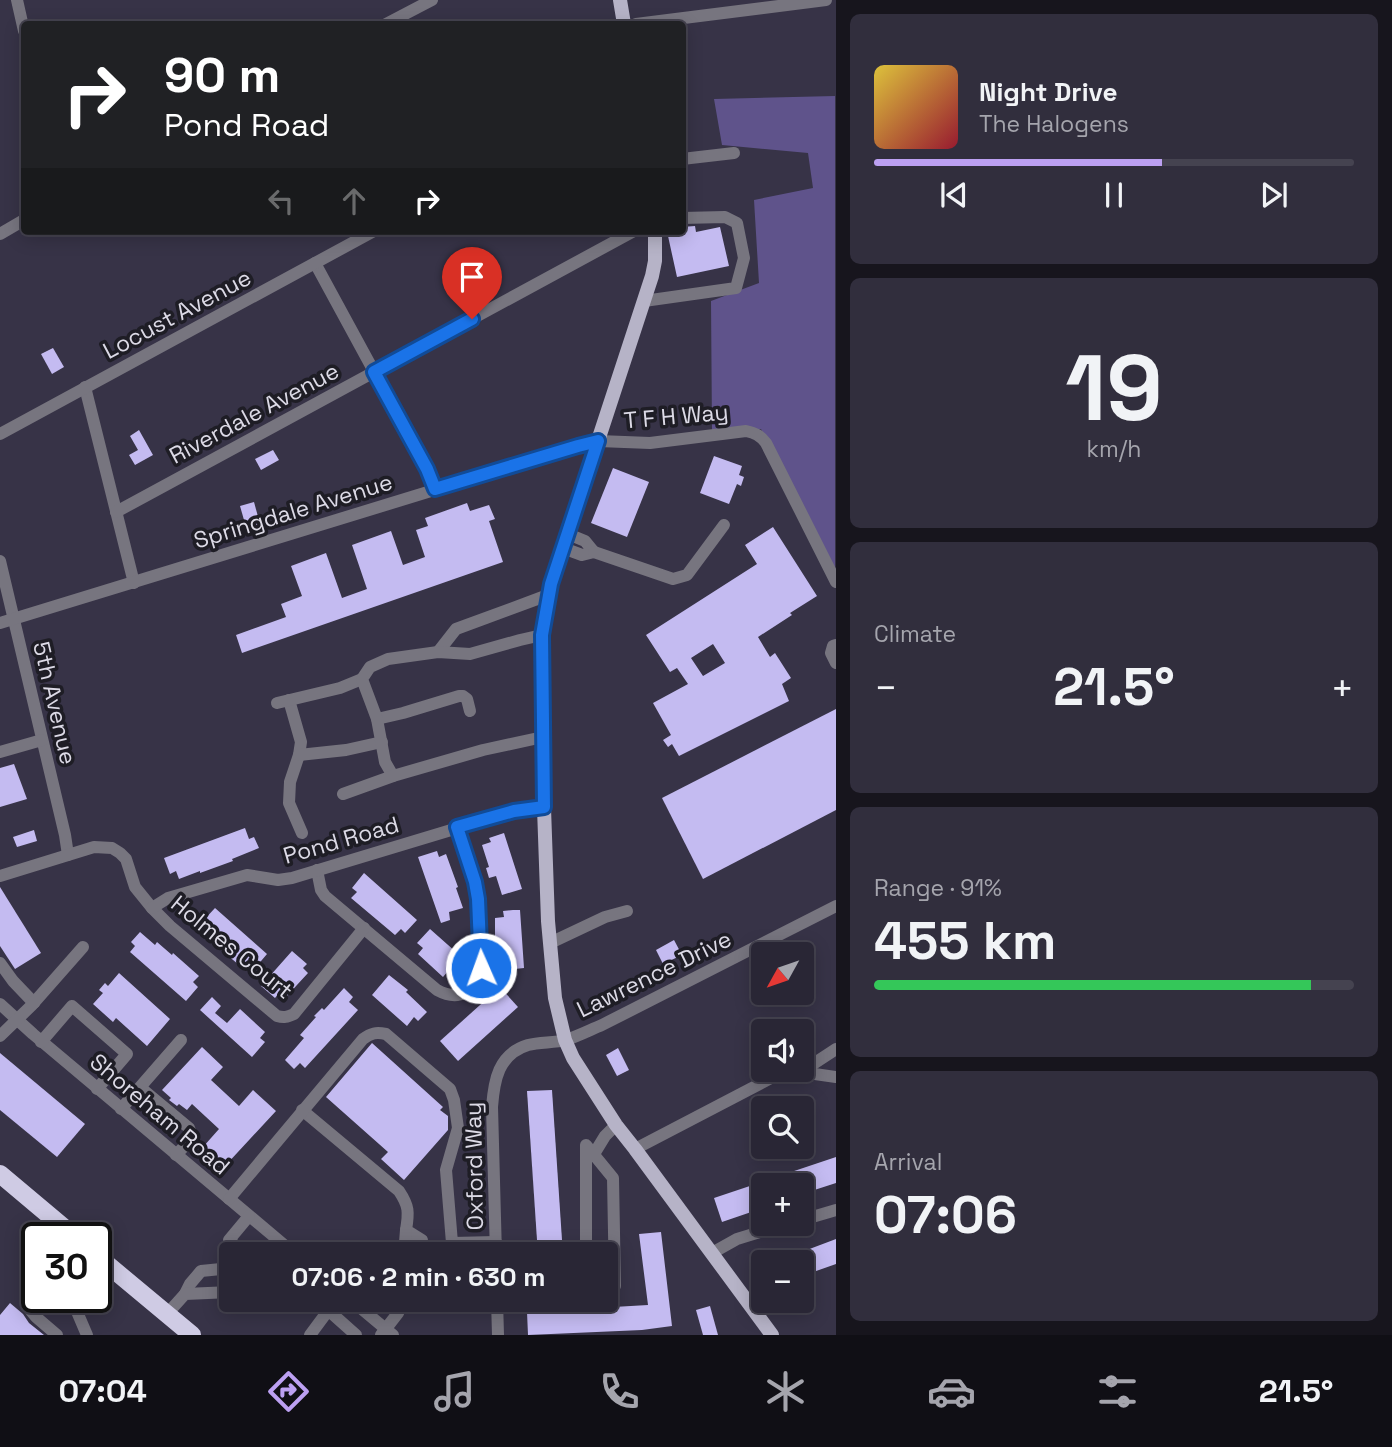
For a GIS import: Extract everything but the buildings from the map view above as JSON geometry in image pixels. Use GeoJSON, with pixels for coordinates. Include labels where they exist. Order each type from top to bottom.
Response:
{"type":"FeatureCollection","features":[{"type":"Feature","properties":{"kind":"highway"},"geometry":{"type":"LineString","coordinates":[[0,1174],[57,1222]]}},
{"type":"Feature","properties":{"kind":"highway"},"geometry":{"type":"LineString","coordinates":[[112,1275],[192,1335]]}},
{"type":"Feature","properties":{"kind":"main road"},"geometry":{"type":"LineString","coordinates":[[620,0],[624,21]]}},
{"type":"Feature","properties":{"kind":"main road"},"geometry":{"type":"LineString","coordinates":[[655,235],[652,276],[548,595],[542,635],[544,807],[555,998],[565,1040],[610,1130],[635,1149],[772,1335]]}},
{"type":"Feature","properties":{"kind":"street"},"geometry":{"type":"LineString","coordinates":[[17,0],[22,21]]}},
{"type":"Feature","properties":{"kind":"street"},"geometry":{"type":"LineString","coordinates":[[392,21],[432,0]]}},
{"type":"Feature","properties":{"kind":"street"},"geometry":{"type":"LineString","coordinates":[[660,21],[826,0]]}},
{"type":"Feature","properties":{"kind":"street"},"geometry":{"type":"LineString","coordinates":[[686,158],[734,152]]}},
{"type":"Feature","properties":{"kind":"street"},"geometry":{"type":"LineString","coordinates":[[644,301],[736,288],[744,258],[737,223],[725,218],[686,218]]}},
{"type":"Feature","properties":{"kind":"street"},"geometry":{"type":"LineString","coordinates":[[0,234],[21,222]]}},
{"type":"Feature","properties":{"kind":"street","name":"Locust Avenue"},"geometry":{"type":"LineString","coordinates":[[0,434],[367,235]]}},
{"type":"Feature","properties":{"kind":"street","name":"Riverdale Avenue"},"geometry":{"type":"LineString","coordinates":[[116,513],[627,235]]}},
{"type":"Feature","properties":{"kind":"street"},"geometry":{"type":"LineString","coordinates":[[315,263],[427,469],[435,489]]}},
{"type":"Feature","properties":{"kind":"street"},"geometry":{"type":"LineString","coordinates":[[85,387],[134,583]]}},
{"type":"Feature","properties":{"kind":"street","name":"T F H Way"},"geometry":{"type":"LineString","coordinates":[[598,441],[650,443],[746,431],[760,436],[835,582]]}},
{"type":"Feature","properties":{"kind":"street","name":"Springdale Avenue"},"geometry":{"type":"LineString","coordinates":[[0,623],[598,441]]}},
{"type":"Feature","properties":{"kind":"street"},"geometry":{"type":"LineString","coordinates":[[566,541],[585,541],[594,552],[673,579],[687,575],[724,525]]}},
{"type":"Feature","properties":{"kind":"street","name":"5th Avenue"},"geometry":{"type":"LineString","coordinates":[[0,561],[68,855]]}},
{"type":"Feature","properties":{"kind":"street"},"geometry":{"type":"LineString","coordinates":[[438,652],[456,629],[548,595]]}},
{"type":"Feature","properties":{"kind":"street"},"geometry":{"type":"LineString","coordinates":[[302,833],[289,803],[290,782],[301,742],[283,701],[340,688],[362,679],[370,667],[388,659],[438,652],[470,654],[542,635]]}},
{"type":"Feature","properties":{"kind":"street"},"geometry":{"type":"LineString","coordinates":[[835,645],[831,653],[835,663]]}},
{"type":"Feature","properties":{"kind":"street"},"geometry":{"type":"LineString","coordinates":[[362,679],[377,719],[385,762],[393,776]]}},
{"type":"Feature","properties":{"kind":"street"},"geometry":{"type":"LineString","coordinates":[[377,719],[458,696],[467,699],[470,711]]}},
{"type":"Feature","properties":{"kind":"street"},"geometry":{"type":"LineString","coordinates":[[343,794],[393,776],[483,750],[543,737]]}},
{"type":"Feature","properties":{"kind":"street"},"geometry":{"type":"LineString","coordinates":[[0,752],[42,740]]}},
{"type":"Feature","properties":{"kind":"street"},"geometry":{"type":"LineString","coordinates":[[299,755],[346,750],[382,742]]}},
{"type":"Feature","properties":{"kind":"street","name":"Pond Road"},"geometry":{"type":"LineString","coordinates":[[152,908],[168,898],[247,875],[286,880],[457,827],[514,811],[544,807]]}},
{"type":"Feature","properties":{"kind":"street"},"geometry":{"type":"LineString","coordinates":[[317,870],[321,890],[364,929],[437,990],[453,996],[461,994],[469,990],[481,968],[478,899],[457,827]]}},
{"type":"Feature","properties":{"kind":"street","name":"Holmes Court"},"geometry":{"type":"LineString","coordinates":[[68,855],[94,847],[113,848],[120,853],[126,859],[135,887],[152,908],[277,1016],[294,1014],[364,929]]}},
{"type":"Feature","properties":{"kind":"street"},"geometry":{"type":"LineString","coordinates":[[0,876],[68,855]]}},
{"type":"Feature","properties":{"kind":"street","name":"Lawrence Drive"},"geometry":{"type":"LineString","coordinates":[[565,1040],[602,1025],[835,906]]}},
{"type":"Feature","properties":{"kind":"street"},"geometry":{"type":"LineString","coordinates":[[550,943],[605,916],[627,911]]}},
{"type":"Feature","properties":{"kind":"street"},"geometry":{"type":"LineString","coordinates":[[0,1036],[34,1003],[83,947]]}},
{"type":"Feature","properties":{"kind":"street"},"geometry":{"type":"LineString","coordinates":[[0,963],[34,1003]]}},
{"type":"Feature","properties":{"kind":"street","name":"Shoreham Road"},"geometry":{"type":"LineString","coordinates":[[0,1004],[41,1042],[280,1242]]}},
{"type":"Feature","properties":{"kind":"street"},"geometry":{"type":"LineString","coordinates":[[41,1042],[72,1006],[127,1054],[97,1089]]}},
{"type":"Feature","properties":{"kind":"street"},"geometry":{"type":"LineString","coordinates":[[229,1199],[363,1039],[369,1034],[386,1034],[450,1088],[454,1100],[458,1128],[446,1170],[452,1242]]}},
{"type":"Feature","properties":{"kind":"street"},"geometry":{"type":"LineString","coordinates":[[121,1109],[180,1040]]}},
{"type":"Feature","properties":{"kind":"street","name":"Oxford Way"},"geometry":{"type":"LineString","coordinates":[[496,1242],[492,1107],[494,1084],[500,1068],[514,1052],[528,1045],[565,1040]]}},
{"type":"Feature","properties":{"kind":"street"},"geometry":{"type":"LineString","coordinates":[[814,1063],[835,1049]]}},
{"type":"Feature","properties":{"kind":"street"},"geometry":{"type":"LineString","coordinates":[[814,1074],[835,1077]]}},
{"type":"Feature","properties":{"kind":"street"},"geometry":{"type":"LineString","coordinates":[[635,1149],[765,1082]]}},
{"type":"Feature","properties":{"kind":"street"},"geometry":{"type":"LineString","coordinates":[[141,1088],[192,1133],[176,1155]]}},
{"type":"Feature","properties":{"kind":"street"},"geometry":{"type":"LineString","coordinates":[[302,1110],[399,1191],[407,1203],[409,1215],[405,1242]]}},
{"type":"Feature","properties":{"kind":"street"},"geometry":{"type":"LineString","coordinates":[[594,1154],[610,1130]]}},
{"type":"Feature","properties":{"kind":"street"},"geometry":{"type":"LineString","coordinates":[[586,1242],[586,1145],[613,1178],[614,1242]]}},
{"type":"Feature","properties":{"kind":"street"},"geometry":{"type":"LineString","coordinates":[[814,1216],[835,1210]]}},
{"type":"Feature","properties":{"kind":"street"},"geometry":{"type":"LineString","coordinates":[[231,1242],[229,1240],[249,1216]]}},
{"type":"Feature","properties":{"kind":"street"},"geometry":{"type":"LineString","coordinates":[[406,1230],[422,1240]]}},
{"type":"Feature","properties":{"kind":"street"},"geometry":{"type":"LineString","coordinates":[[712,1253],[751,1235]]}},
{"type":"Feature","properties":{"kind":"street"},"geometry":{"type":"LineString","coordinates":[[167,1314],[201,1270],[219,1269]]}},
{"type":"Feature","properties":{"kind":"street"},"geometry":{"type":"LineString","coordinates":[[185,1294],[219,1293]]}},
{"type":"Feature","properties":{"kind":"street"},"geometry":{"type":"LineString","coordinates":[[310,1335],[327,1312]]}},
{"type":"Feature","properties":{"kind":"street"},"geometry":{"type":"LineString","coordinates":[[338,1312],[356,1335]]}},
{"type":"Feature","properties":{"kind":"street"},"geometry":{"type":"LineString","coordinates":[[364,1312],[387,1333],[398,1312]]}},
{"type":"Feature","properties":{"kind":"street"},"geometry":{"type":"LineString","coordinates":[[497,1312],[498,1335]]}},
{"type":"Feature","properties":{"kind":"street"},"geometry":{"type":"LineString","coordinates":[[33,1313],[57,1335]]}},
{"type":"Feature","properties":{"kind":"street"},"geometry":{"type":"LineString","coordinates":[[78,1313],[87,1335]]}},
{"type":"Feature","properties":{"kind":"shaded area"},"geometry":{"type":"Polygon","coordinates":[[[835,96],[835,572],[761,429],[712,432],[711,301],[759,283],[754,200],[813,188],[808,153],[722,145],[714,99],[835,96]]]}},
{"type":"Feature","properties":{"kind":"route"},"geometry":{"type":"LineString","coordinates":[[472,319],[374,372],[427,469],[435,489],[598,441],[551,584],[542,635],[544,807],[514,811],[457,827],[478,899],[481,968]]}}]}
